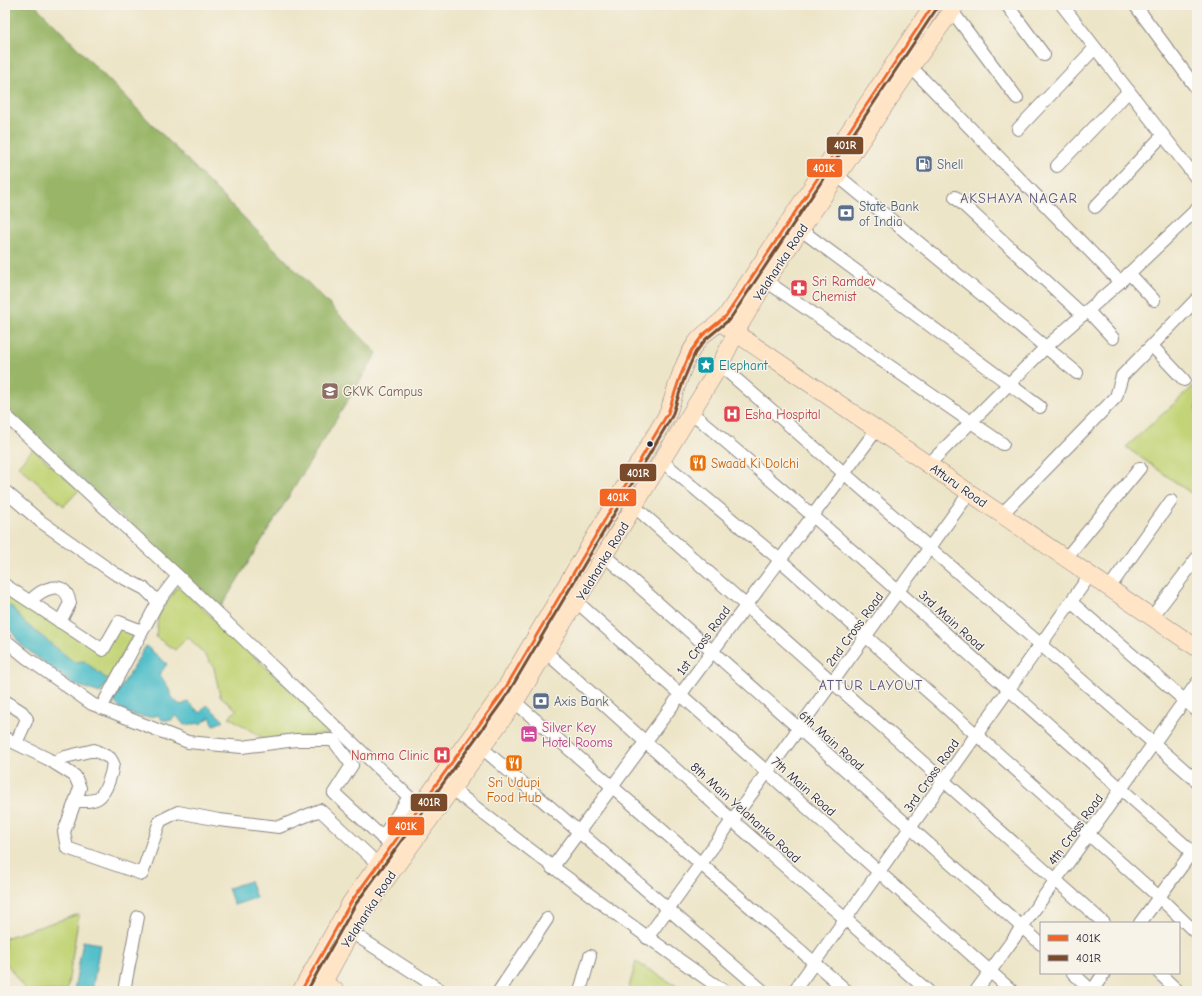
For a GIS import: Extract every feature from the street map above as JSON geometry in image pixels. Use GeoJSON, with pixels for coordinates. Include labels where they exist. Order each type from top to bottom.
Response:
{"type":"FeatureCollection","features":[{"type":"Feature","properties":{"kind":"main road","name":"Yelahanka Road"},"geometry":{"type":"LineString","coordinates":[[323,985],[351,902],[378,865],[387,842],[503,692],[668,413],[675,389],[696,343],[703,334],[720,323],[933,5]]}},
{"type":"Feature","properties":{"kind":"main road","name":"Yelahanka Road"},"geometry":{"type":"LineString","coordinates":[[301,991],[323,985],[351,932],[380,888],[515,702],[547,653],[690,412],[720,365],[740,325],[766,281],[954,8]]}},
{"type":"Feature","properties":{"kind":"main road","name":"Atturu Road"},"geometry":{"type":"LineString","coordinates":[[720,323],[737,333],[1152,617],[1195,642]]}},
{"type":"Feature","properties":{"kind":"street"},"geometry":{"type":"LineString","coordinates":[[1007,5],[1044,55]]}},
{"type":"Feature","properties":{"kind":"street"},"geometry":{"type":"LineString","coordinates":[[1062,5],[1197,179]]}},
{"type":"Feature","properties":{"kind":"street"},"geometry":{"type":"LineString","coordinates":[[1135,5],[1197,89]]}},
{"type":"Feature","properties":{"kind":"street"},"geometry":{"type":"LineString","coordinates":[[954,8],[1017,98]]}},
{"type":"Feature","properties":{"kind":"street"},"geometry":{"type":"LineString","coordinates":[[1018,129],[1096,48]]}},
{"type":"Feature","properties":{"kind":"street"},"geometry":{"type":"LineString","coordinates":[[912,67],[1120,282]]}},
{"type":"Feature","properties":{"kind":"street"},"geometry":{"type":"LineString","coordinates":[[1057,166],[1129,91]]}},
{"type":"Feature","properties":{"kind":"street"},"geometry":{"type":"LineString","coordinates":[[1095,207],[1163,135]]}},
{"type":"Feature","properties":{"kind":"street"},"geometry":{"type":"LineString","coordinates":[[838,176],[1076,373]]}},
{"type":"Feature","properties":{"kind":"street"},"geometry":{"type":"LineString","coordinates":[[955,197],[1113,338]]}},
{"type":"Feature","properties":{"kind":"street"},"geometry":{"type":"LineString","coordinates":[[929,464],[1046,348],[1120,282],[1197,209]]}},
{"type":"Feature","properties":{"kind":"street"},"geometry":{"type":"LineString","coordinates":[[801,230],[1040,407]]}},
{"type":"Feature","properties":{"kind":"street"},"geometry":{"type":"LineString","coordinates":[[1129,273],[1154,300]]}},
{"type":"Feature","properties":{"kind":"street"},"geometry":{"type":"LineString","coordinates":[[766,281],[1003,444]]}},
{"type":"Feature","properties":{"kind":"street"},"geometry":{"type":"LineString","coordinates":[[1002,514],[1116,397],[1122,376],[1195,304]]}},
{"type":"Feature","properties":{"kind":"street"},"geometry":{"type":"LineString","coordinates":[[1152,346],[1184,380]]}},
{"type":"Feature","properties":{"kind":"street"},"geometry":{"type":"LineString","coordinates":[[720,365],[1197,781]]}},
{"type":"Feature","properties":{"kind":"street","name":"3rd Main Road"},"geometry":{"type":"LineString","coordinates":[[690,412],[813,516],[1195,854]]}},
{"type":"Feature","properties":{"kind":"street"},"geometry":{"type":"LineString","coordinates":[[5,415],[178,576],[409,797],[387,842],[334,793],[352,765],[333,740],[296,740],[242,747],[188,742],[92,704],[32,662],[5,640]]}},
{"type":"Feature","properties":{"kind":"street","name":"1st Cross Road"},"geometry":{"type":"LineString","coordinates":[[552,868],[877,429]]}},
{"type":"Feature","properties":{"kind":"street"},"geometry":{"type":"LineString","coordinates":[[662,461],[780,560],[1159,897],[1197,934]]}},
{"type":"Feature","properties":{"kind":"street"},"geometry":{"type":"LineString","coordinates":[[1066,558],[1140,468]]}},
{"type":"Feature","properties":{"kind":"street"},"geometry":{"type":"LineString","coordinates":[[5,491],[40,521],[114,573],[145,589],[158,602]]}},
{"type":"Feature","properties":{"kind":"street","name":"2nd Cross Road"},"geometry":{"type":"LineString","coordinates":[[647,938],[669,910],[970,492]]}},
{"type":"Feature","properties":{"kind":"street"},"geometry":{"type":"LineString","coordinates":[[1109,588],[1171,501]]}},
{"type":"Feature","properties":{"kind":"street"},"geometry":{"type":"LineString","coordinates":[[635,507],[1103,922]]}},
{"type":"Feature","properties":{"kind":"street","name":"6th Main Road"},"geometry":{"type":"LineString","coordinates":[[605,556],[1040,943]]}},
{"type":"Feature","properties":{"kind":"street"},"geometry":{"type":"LineString","coordinates":[[1152,617],[1197,558]]}},
{"type":"Feature","properties":{"kind":"street","name":"3rd Cross Road"},"geometry":{"type":"LineString","coordinates":[[794,991],[1090,575]]}},
{"type":"Feature","properties":{"kind":"street"},"geometry":{"type":"LineString","coordinates":[[101,708],[158,602],[178,576]]}},
{"type":"Feature","properties":{"kind":"street"},"geometry":{"type":"LineString","coordinates":[[5,585],[103,650],[119,622],[142,631]]}},
{"type":"Feature","properties":{"kind":"street"},"geometry":{"type":"LineString","coordinates":[[30,601],[44,589],[51,587],[60,588],[66,593],[70,603],[60,622]]}},
{"type":"Feature","properties":{"kind":"street","name":"7th Main Road"},"geometry":{"type":"LineString","coordinates":[[577,602],[1012,991]]}},
{"type":"Feature","properties":{"kind":"street"},"geometry":{"type":"LineString","coordinates":[[1071,602],[1197,711]]}},
{"type":"Feature","properties":{"kind":"street","name":"8th Main Yelahanka Road"},"geometry":{"type":"LineString","coordinates":[[547,653],[733,821],[928,991]]}},
{"type":"Feature","properties":{"kind":"street","name":"4th Cross Road"},"geometry":{"type":"LineString","coordinates":[[976,991],[1197,683]]}},
{"type":"Feature","properties":{"kind":"street"},"geometry":{"type":"LineString","coordinates":[[5,702],[22,712],[27,719],[16,743]]}},
{"type":"Feature","properties":{"kind":"street"},"geometry":{"type":"LineString","coordinates":[[515,702],[847,991]]}},
{"type":"Feature","properties":{"kind":"street"},"geometry":{"type":"LineString","coordinates":[[5,738],[56,764],[75,776],[80,788],[64,832],[66,848],[142,874],[160,821],[178,812],[219,820],[279,827],[320,810],[378,865]]}},
{"type":"Feature","properties":{"kind":"street"},"geometry":{"type":"LineString","coordinates":[[482,748],[763,991]]}},
{"type":"Feature","properties":{"kind":"street"},"geometry":{"type":"LineString","coordinates":[[56,764],[60,759],[65,757],[94,750],[110,758],[113,762],[108,784],[100,798],[90,801],[76,801]]}},
{"type":"Feature","properties":{"kind":"street"},"geometry":{"type":"LineString","coordinates":[[452,789],[552,868],[647,938],[724,991]]}},
{"type":"Feature","properties":{"kind":"street"},"geometry":{"type":"LineString","coordinates":[[1141,922],[1159,897],[1195,854]]}},
{"type":"Feature","properties":{"kind":"street"},"geometry":{"type":"LineString","coordinates":[[124,991],[138,917]]}},
{"type":"Feature","properties":{"kind":"street"},"geometry":{"type":"LineString","coordinates":[[499,991],[547,919]]}},
{"type":"Feature","properties":{"kind":"street"},"geometry":{"type":"LineString","coordinates":[[351,932],[442,991]]}},
{"type":"Feature","properties":{"kind":"street"},"geometry":{"type":"LineString","coordinates":[[580,991],[590,956]]}},
{"type":"Feature","properties":{"kind":"street"},"geometry":{"type":"LineString","coordinates":[[1073,974],[1092,991],[1103,974]]}},
{"type":"Feature","properties":{"kind":"street"},"geometry":{"type":"LineString","coordinates":[[1160,974],[1178,991]]}},
{"type":"Feature","properties":{"kind":"green space"},"geometry":{"type":"Polygon","coordinates":[[[5,5],[35,5],[377,353],[219,610],[5,407],[5,5]]]}},
{"type":"Feature","properties":{"kind":"green space"},"geometry":{"type":"Polygon","coordinates":[[[1197,383],[1197,494],[1195,496],[1126,447],[1197,383]]]}},
{"type":"Feature","properties":{"kind":"green space"},"geometry":{"type":"Polygon","coordinates":[[[33,449],[79,490],[64,506],[18,466],[33,449]]]}},
{"type":"Feature","properties":{"kind":"green space"},"geometry":{"type":"Polygon","coordinates":[[[178,586],[337,733],[266,740],[229,717],[237,710],[220,696],[214,668],[205,655],[188,637],[175,650],[156,637],[158,616],[178,586]]]}},
{"type":"Feature","properties":{"kind":"green space"},"geometry":{"type":"Polygon","coordinates":[[[5,590],[94,645],[112,621],[134,634],[101,692],[5,626],[5,590]]]}},
{"type":"Feature","properties":{"kind":"green space"},"geometry":{"type":"Polygon","coordinates":[[[79,914],[67,991],[26,991],[5,961],[5,938],[79,914]]]}},
{"type":"Feature","properties":{"kind":"green space"},"geometry":{"type":"Polygon","coordinates":[[[636,962],[685,991],[628,991],[636,962]]]}},
{"type":"Feature","properties":{"kind":"water"},"geometry":{"type":"Polygon","coordinates":[[[5,604],[12,607],[25,623],[74,662],[84,661],[108,680],[100,693],[73,684],[21,645],[5,622],[5,604]]]}},
{"type":"Feature","properties":{"kind":"water"},"geometry":{"type":"Polygon","coordinates":[[[146,646],[167,664],[159,675],[169,688],[173,699],[181,705],[188,702],[200,713],[207,705],[224,721],[214,725],[210,717],[202,723],[184,725],[176,715],[172,720],[162,720],[158,715],[146,717],[134,715],[118,706],[114,702],[115,697],[146,646]]]}},
{"type":"Feature","properties":{"kind":"water"},"geometry":{"type":"Polygon","coordinates":[[[250,881],[256,898],[234,905],[228,888],[250,881]]]}},
{"type":"Feature","properties":{"kind":"water"},"geometry":{"type":"Polygon","coordinates":[[[83,941],[100,944],[92,991],[74,991],[83,941]]]}},
{"type":"Feature","properties":{"kind":"transit line","name":"401K"},"geometry":{"type":"LineString","coordinates":[[301,991],[351,902],[503,692],[668,413],[680,377],[691,351],[703,335],[726,316],[933,5]]}},
{"type":"Feature","properties":{"kind":"transit line","name":"401R"},"geometry":{"type":"LineString","coordinates":[[307,991],[355,905],[507,695],[672,416],[684,379],[695,353],[706,339],[730,319],[937,8]]}},
{"type":"Feature","properties":{"kind":"place","name":"Shell"},"geometry":{"type":"Point","coordinates":[924,164]}},
{"type":"Feature","properties":{"kind":"place","name":"State Bank of India"},"geometry":{"type":"Point","coordinates":[846,213]}},
{"type":"Feature","properties":{"kind":"place","name":"Sri Ramdev Chemist"},"geometry":{"type":"Point","coordinates":[799,288]}},
{"type":"Feature","properties":{"kind":"place","name":"Elephant"},"geometry":{"type":"Point","coordinates":[706,365]}},
{"type":"Feature","properties":{"kind":"place","name":"GKVK Campus"},"geometry":{"type":"Point","coordinates":[330,391]}},
{"type":"Feature","properties":{"kind":"place","name":"Esha Hospital"},"geometry":{"type":"Point","coordinates":[732,414]}},
{"type":"Feature","properties":{"kind":"place","name":"Swaad Ki Dolchi"},"geometry":{"type":"Point","coordinates":[698,463]}},
{"type":"Feature","properties":{"kind":"place","name":"Axis Bank"},"geometry":{"type":"Point","coordinates":[541,701]}},
{"type":"Feature","properties":{"kind":"place","name":"Silver Key Hotel Rooms"},"geometry":{"type":"Point","coordinates":[529,734]}},
{"type":"Feature","properties":{"kind":"place","name":"Namma Clinic"},"geometry":{"type":"Point","coordinates":[442,755]}},
{"type":"Feature","properties":{"kind":"place","name":"Sri Udupi Food Hub"},"geometry":{"type":"Point","coordinates":[514,763]}},
{"type":"Feature","properties":{"kind":"district","name":"AKSHAYA NAGAR"},"geometry":{"type":"Point","coordinates":[1019,198]}},
{"type":"Feature","properties":{"kind":"district","name":"ATTUR LAYOUT"},"geometry":{"type":"Point","coordinates":[871,685]}}]}
